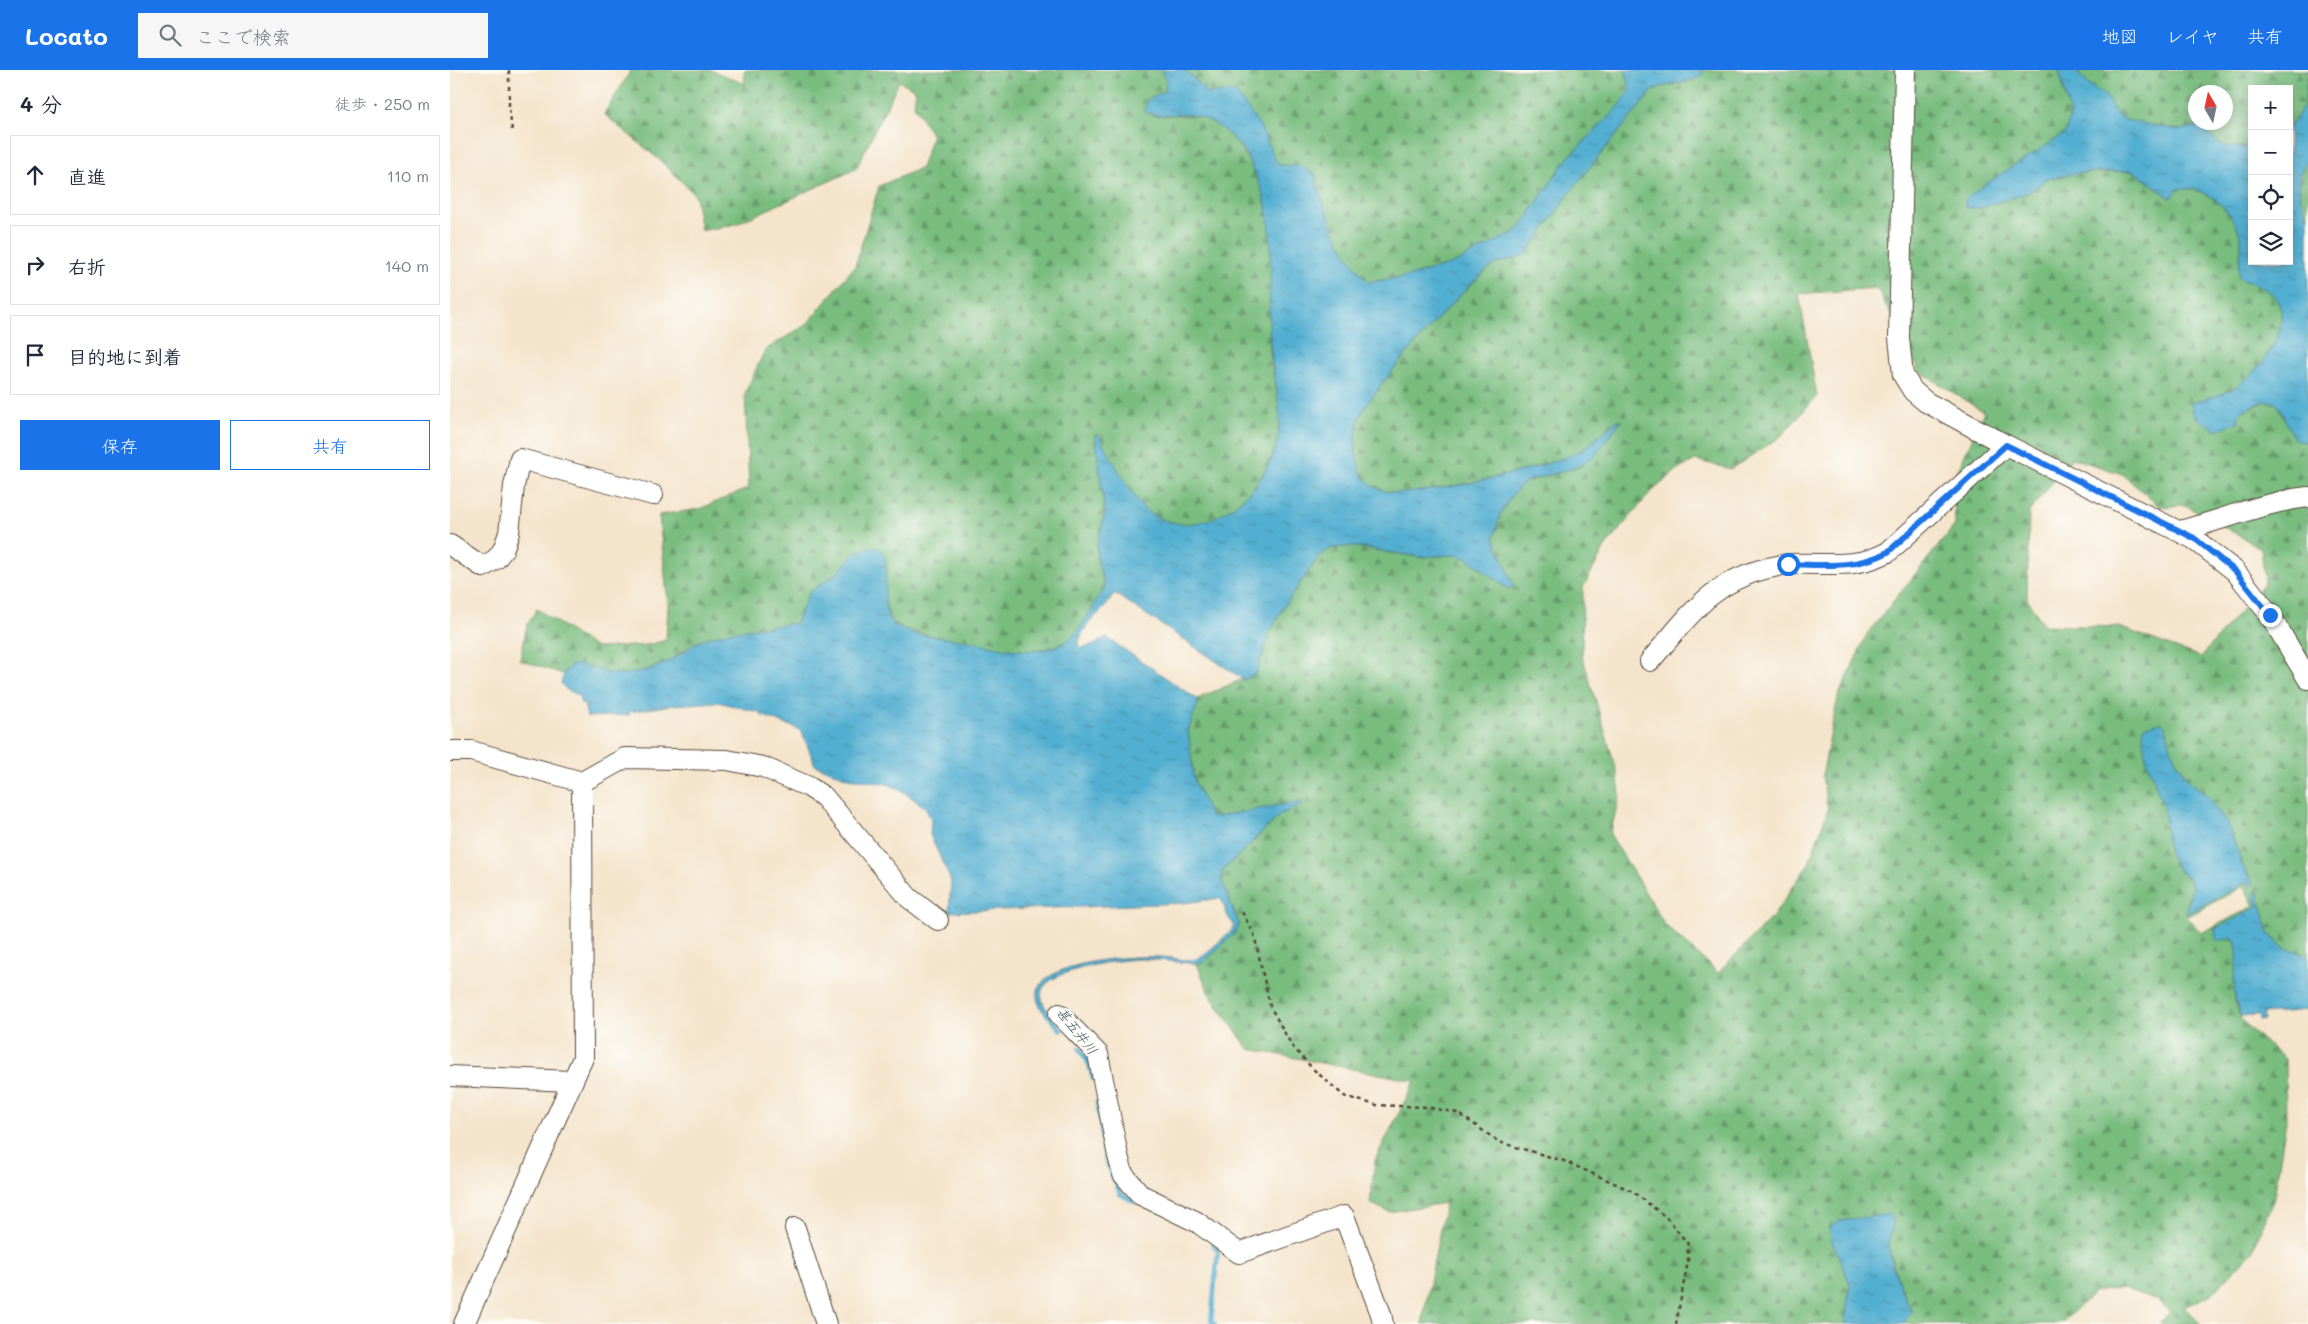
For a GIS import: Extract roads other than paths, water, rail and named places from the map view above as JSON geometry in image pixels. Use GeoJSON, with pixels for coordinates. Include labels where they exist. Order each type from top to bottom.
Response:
{"type":"FeatureCollection","features":[{"type":"Feature","properties":{"kind":"street"},"geometry":{"type":"LineString","coordinates":[[1905,70],[1899,338],[1903,375],[1913,391],[1926,402],[2006,445],[2194,538],[2235,571],[2270,615],[2308,679]]}},
{"type":"Feature","properties":{"kind":"street"},"geometry":{"type":"LineString","coordinates":[[1650,661],[1708,595],[1748,573],[1788,564],[1842,565],[1872,561],[1888,552],[2006,445]]}},
{"type":"Feature","properties":{"kind":"street"},"geometry":{"type":"LineString","coordinates":[[450,546],[483,567],[496,559],[503,550],[509,533],[514,486],[520,459],[653,495]]}},
{"type":"Feature","properties":{"kind":"street"},"geometry":{"type":"LineString","coordinates":[[2180,531],[2215,522],[2280,500],[2308,496]]}},
{"type":"Feature","properties":{"kind":"street"},"geometry":{"type":"LineString","coordinates":[[450,751],[470,751],[582,782],[625,758],[727,760],[763,767],[809,787],[824,797],[909,898],[938,920]]}},
{"type":"Feature","properties":{"kind":"street"},"geometry":{"type":"LineString","coordinates":[[464,1324],[583,1058],[582,782]]}},
{"type":"Feature","properties":{"kind":"street"},"geometry":{"type":"LineString","coordinates":[[1059,1014],[1098,1054],[1123,1174],[1141,1195],[1197,1222],[1238,1253],[1344,1216],[1381,1314],[1383,1324]]}},
{"type":"Feature","properties":{"kind":"street"},"geometry":{"type":"LineString","coordinates":[[450,1076],[572,1081]]}},
{"type":"Feature","properties":{"kind":"street"},"geometry":{"type":"LineString","coordinates":[[795,1228],[826,1324]]}},
{"type":"Feature","properties":{"kind":"water"},"geometry":{"type":"Polygon","coordinates":[[[1162,70],[1185,70],[1208,93],[1235,92],[1259,124],[1278,165],[1300,166],[1315,174],[1323,202],[1335,231],[1358,271],[1368,282],[1405,277],[1453,264],[1518,230],[1566,160],[1622,103],[1630,89],[1625,70],[1702,70],[1703,75],[1654,89],[1577,183],[1527,253],[1492,266],[1480,276],[1442,314],[1400,362],[1381,385],[1360,417],[1356,451],[1363,476],[1376,487],[1385,491],[1400,493],[1479,481],[1558,460],[1586,447],[1618,420],[1621,420],[1596,454],[1580,466],[1525,482],[1511,496],[1500,515],[1494,538],[1514,586],[1509,589],[1467,558],[1454,555],[1420,557],[1351,546],[1330,549],[1319,556],[1283,608],[1270,632],[1256,673],[1244,680],[1114,593],[1107,605],[1085,629],[1078,646],[1081,648],[1094,645],[1106,637],[1197,699],[1198,703],[1188,731],[1194,780],[1211,817],[1290,803],[1302,802],[1302,805],[1281,814],[1222,871],[1222,881],[1239,924],[1237,931],[1204,962],[1197,964],[1133,959],[1104,963],[1072,971],[1058,976],[1042,990],[1042,1000],[1050,1015],[1047,1017],[1038,1003],[1037,993],[1043,982],[1055,973],[1092,962],[1113,959],[1166,957],[1193,960],[1202,956],[1232,930],[1234,925],[1228,917],[1221,898],[1184,903],[949,912],[951,881],[930,835],[931,819],[925,807],[899,789],[887,784],[848,778],[815,765],[802,732],[796,728],[761,715],[762,713],[718,702],[672,705],[629,712],[629,715],[587,717],[584,704],[581,704],[579,696],[561,684],[564,674],[573,665],[584,665],[612,674],[635,673],[663,664],[698,642],[710,637],[742,630],[796,623],[809,593],[838,572],[853,555],[864,549],[878,547],[883,553],[885,561],[886,608],[892,622],[897,626],[921,634],[1008,649],[1043,650],[1064,643],[1072,637],[1084,622],[1105,588],[1097,558],[1097,545],[1105,513],[1095,435],[1098,434],[1136,499],[1149,513],[1169,522],[1189,524],[1209,520],[1227,511],[1243,498],[1257,483],[1268,465],[1276,446],[1279,423],[1278,399],[1269,330],[1271,240],[1268,218],[1255,174],[1243,150],[1232,138],[1214,123],[1199,117],[1185,114],[1155,115],[1144,110],[1148,99],[1165,91],[1166,80],[1162,70]]]}},
{"type":"Feature","properties":{"kind":"water"},"geometry":{"type":"Polygon","coordinates":[[[2059,70],[2075,70],[2089,85],[2106,96],[2117,115],[2126,120],[2178,130],[2188,128],[2188,130],[2205,130],[2223,145],[2248,147],[2248,265],[2293,265],[2293,122],[2304,106],[2308,70],[2308,159],[2299,176],[2300,195],[2308,218],[2308,443],[2294,439],[2280,408],[2271,401],[2263,402],[2239,413],[2238,422],[2216,430],[2194,416],[2191,403],[2224,393],[2239,385],[2250,376],[2270,352],[2281,324],[2281,311],[2273,295],[2260,286],[2240,279],[2241,240],[2238,230],[2227,211],[2209,196],[2199,191],[2178,189],[2171,198],[2133,171],[2079,173],[2046,179],[2028,193],[1980,208],[1965,208],[1965,200],[2002,173],[2066,132],[2070,114],[2059,70]]]}},
{"type":"Feature","properties":{"kind":"water"},"geometry":{"type":"Polygon","coordinates":[[[2161,722],[2166,727],[2172,752],[2186,778],[2206,795],[2227,823],[2242,864],[2253,884],[2250,886],[2247,882],[2186,914],[2192,887],[2189,879],[2177,868],[2169,852],[2163,807],[2144,747],[2144,726],[2161,722]]]}},
{"type":"Feature","properties":{"kind":"water"},"geometry":{"type":"Polygon","coordinates":[[[2258,892],[2269,934],[2284,948],[2308,956],[2308,1010],[2263,1014],[2264,1020],[2259,1021],[2258,1015],[2240,1016],[2234,986],[2237,948],[2232,937],[2219,941],[2216,939],[2215,929],[2257,907],[2254,893],[2258,892]]]}},
{"type":"Feature","properties":{"kind":"water"},"geometry":{"type":"Polygon","coordinates":[[[1890,1214],[1893,1222],[1889,1240],[1892,1262],[1912,1312],[1907,1316],[1905,1324],[1845,1324],[1850,1284],[1832,1241],[1830,1234],[1831,1226],[1839,1221],[1890,1214]]]}},
{"type":"Feature","properties":{"kind":"waterway","name":"甚五井川"},"geometry":{"type":"LineString","coordinates":[[1045,1011],[1061,1030]]}},
{"type":"Feature","properties":{"kind":"waterway","name":"甚五井川"},"geometry":{"type":"LineString","coordinates":[[1079,1048],[1089,1064],[1093,1079]]}},
{"type":"Feature","properties":{"kind":"waterway","name":"甚五井川"},"geometry":{"type":"LineString","coordinates":[[1097,1102],[1105,1158],[1120,1194],[1137,1203]]}},
{"type":"Feature","properties":{"kind":"waterway","name":"甚五井川"},"geometry":{"type":"LineString","coordinates":[[1213,1244],[1218,1251],[1211,1322],[1215,1324]]}}]}
